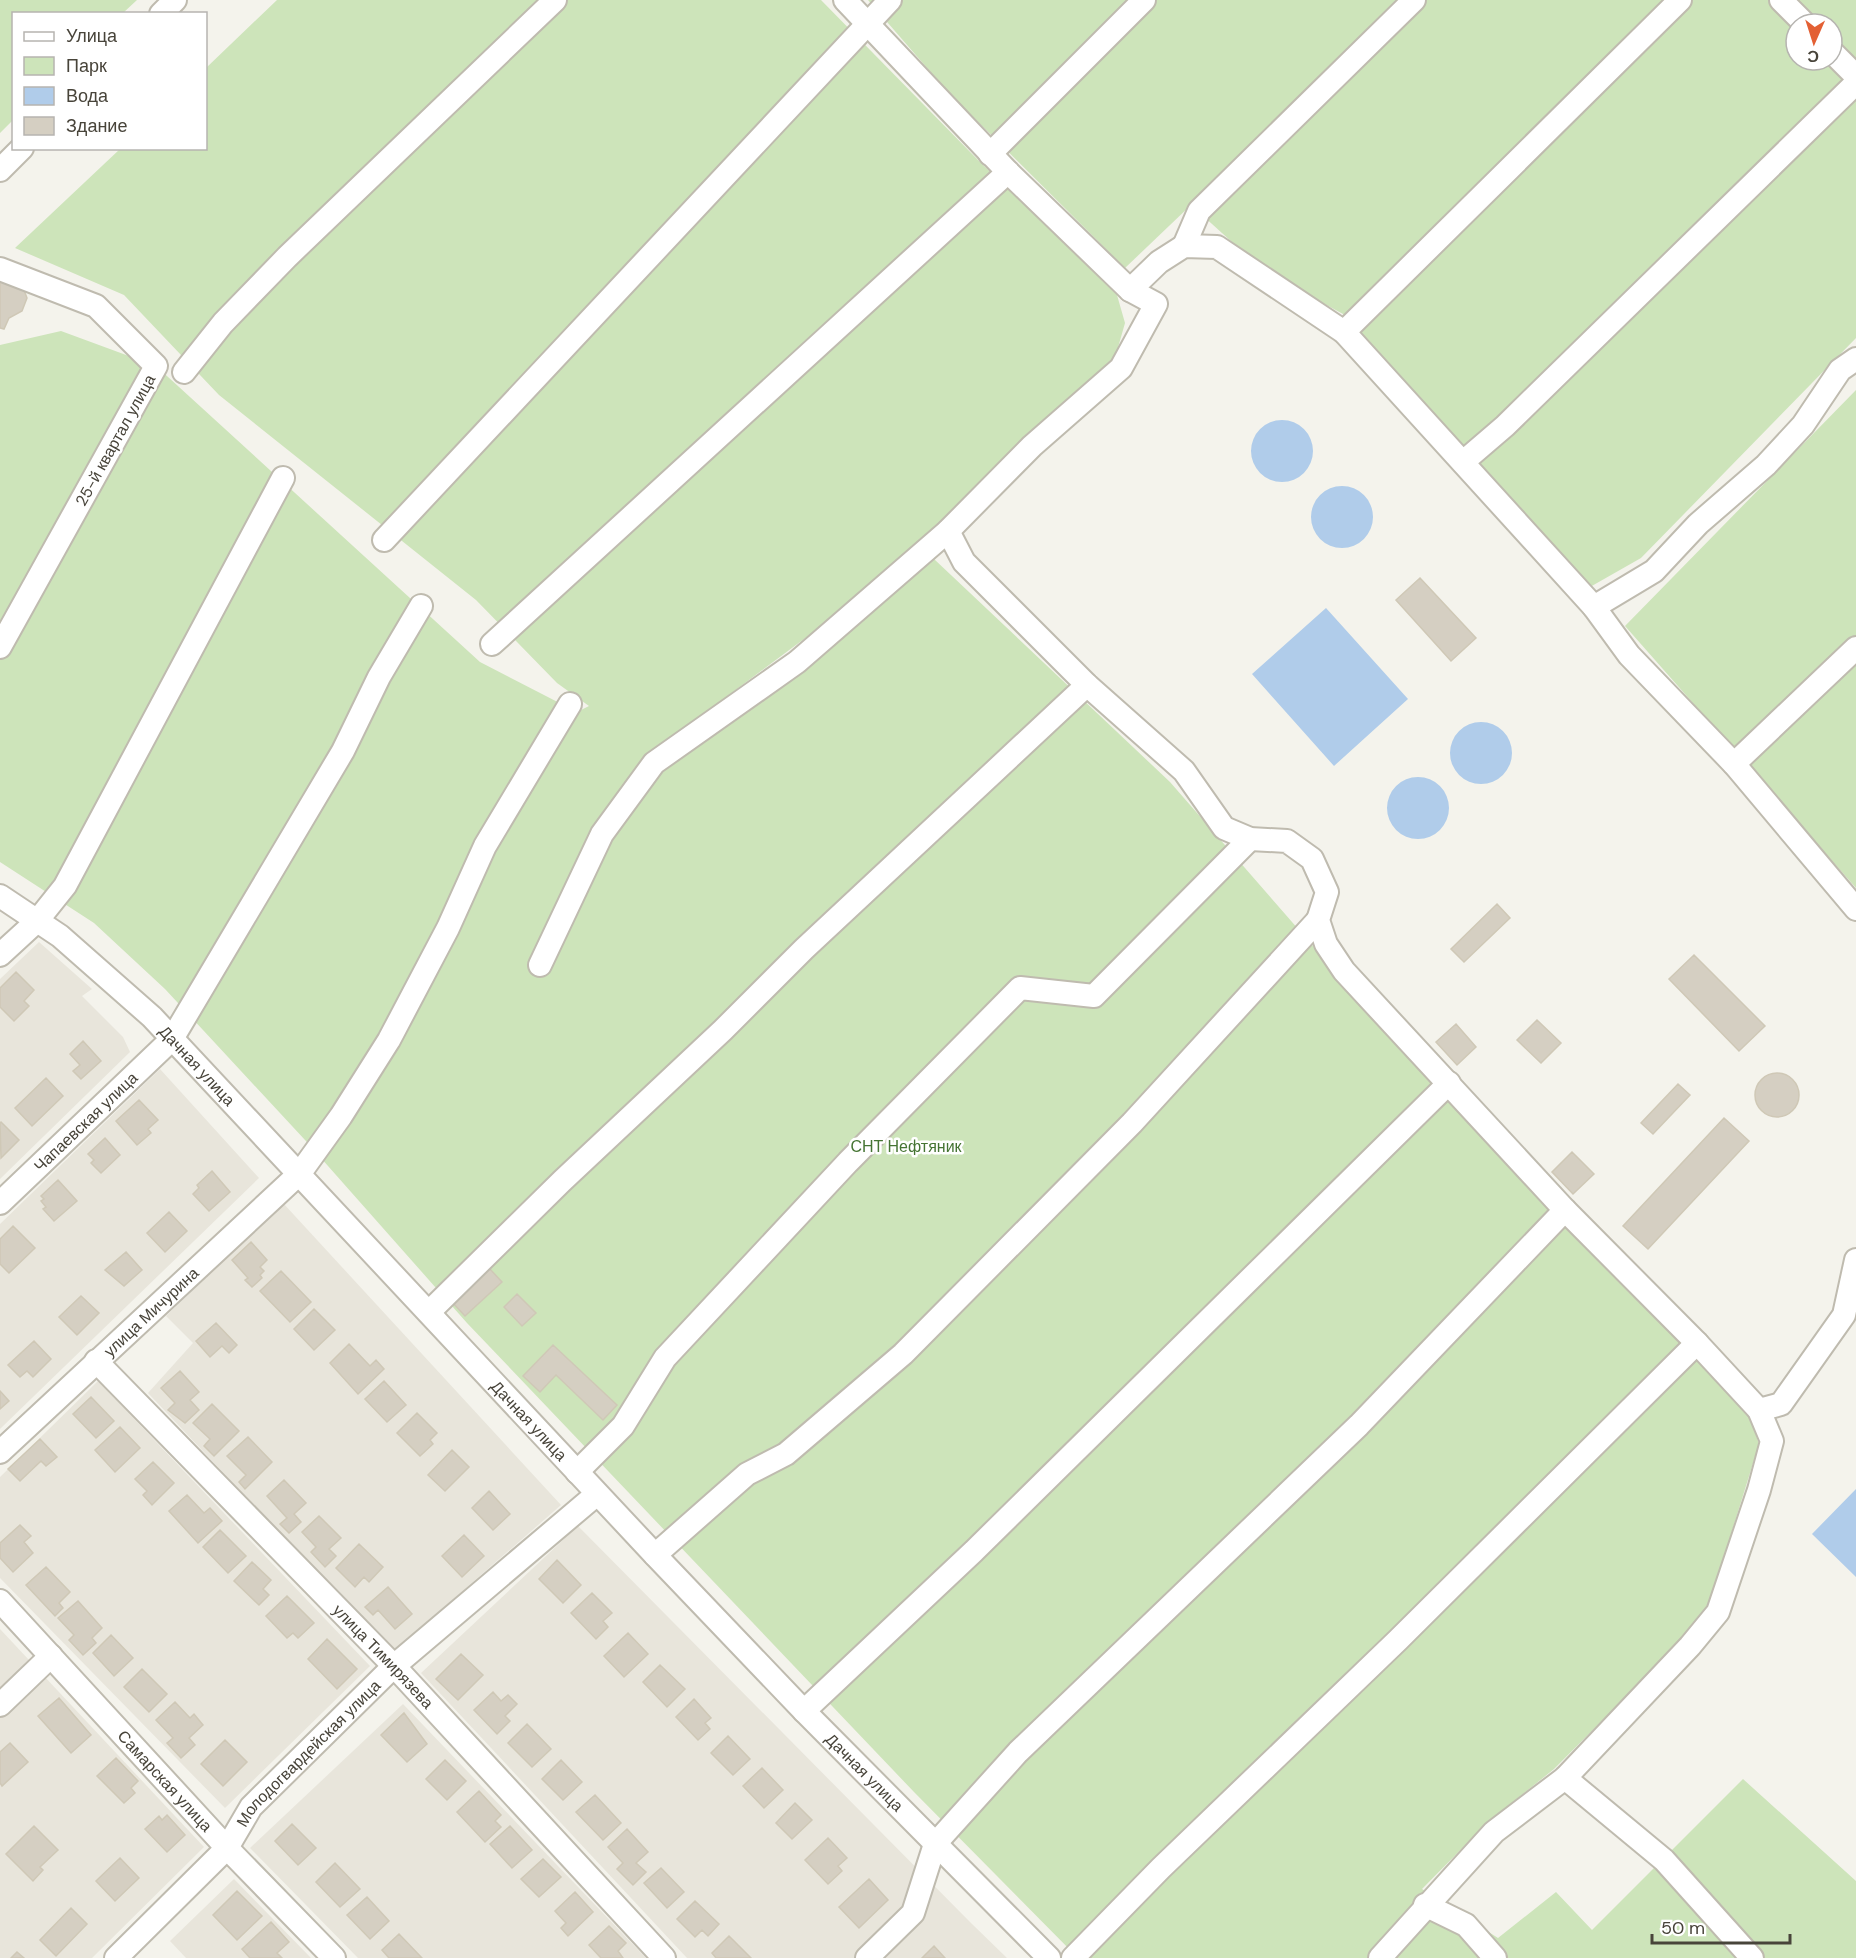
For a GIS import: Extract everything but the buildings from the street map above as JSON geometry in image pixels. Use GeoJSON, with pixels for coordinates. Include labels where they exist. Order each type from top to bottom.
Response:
{"type":"FeatureCollection","features":[{"type":"Feature","properties":{"kind":"street"},"geometry":{"type":"LineString","coordinates":[[163,12],[175,0]]}},
{"type":"Feature","properties":{"kind":"street"},"geometry":{"type":"LineString","coordinates":[[184,372],[223,323],[287,257],[555,0]]}},
{"type":"Feature","properties":{"kind":"street"},"geometry":{"type":"LineString","coordinates":[[540,965],[602,834],[654,763],[798,662],[948,531],[1032,446],[1121,368],[1156,304],[1130,290],[1008,172],[845,0]]}},
{"type":"Feature","properties":{"kind":"street"},"geometry":{"type":"LineString","coordinates":[[384,540],[890,0]]}},
{"type":"Feature","properties":{"kind":"street"},"geometry":{"type":"LineString","coordinates":[[990,154],[1144,0]]}},
{"type":"Feature","properties":{"kind":"street"},"geometry":{"type":"LineString","coordinates":[[1130,290],[1159,262],[1184,246],[1199,211],[1414,0]]}},
{"type":"Feature","properties":{"kind":"street"},"geometry":{"type":"LineString","coordinates":[[1344,332],[1680,0]]}},
{"type":"Feature","properties":{"kind":"street"},"geometry":{"type":"LineString","coordinates":[[1781,0],[1793,12]]}},
{"type":"Feature","properties":{"kind":"street"},"geometry":{"type":"LineString","coordinates":[[1844,64],[1856,76]]}},
{"type":"Feature","properties":{"kind":"street"},"geometry":{"type":"LineString","coordinates":[[1463,462],[1505,426],[1856,83]]}},
{"type":"Feature","properties":{"kind":"street"},"geometry":{"type":"LineString","coordinates":[[0,170],[20,150]]}},
{"type":"Feature","properties":{"kind":"street"},"geometry":{"type":"LineString","coordinates":[[492,644],[1008,172]]}},
{"type":"Feature","properties":{"kind":"street"},"geometry":{"type":"LineString","coordinates":[[1184,246],[1217,247],[1344,332],[1594,607],[1629,655],[1734,764],[1856,909]]}},
{"type":"Feature","properties":{"kind":"street","name":"25-й квартал улица"},"geometry":{"type":"LineString","coordinates":[[0,269],[96,306],[156,366],[0,647]]}},
{"type":"Feature","properties":{"kind":"street"},"geometry":{"type":"LineString","coordinates":[[1594,607],[1654,571],[1698,524],[1766,465],[1803,425],[1840,370],[1856,359]]}},
{"type":"Feature","properties":{"kind":"street"},"geometry":{"type":"LineString","coordinates":[[0,955],[37,921],[65,886],[283,478]]}},
{"type":"Feature","properties":{"kind":"street"},"geometry":{"type":"LineString","coordinates":[[655,1555],[747,1474],[786,1454],[903,1354],[1132,1123],[1318,920],[1327,892],[1312,859],[1287,841],[1250,839],[1224,828],[1184,771],[1087,685],[964,562],[948,531]]}},
{"type":"Feature","properties":{"kind":"street","name":"Чапаевская улица"},"geometry":{"type":"LineString","coordinates":[[0,1203],[172,1039],[343,751],[379,677],[421,606]]}},
{"type":"Feature","properties":{"kind":"street"},"geometry":{"type":"LineString","coordinates":[[1734,764],[1856,648]]}},
{"type":"Feature","properties":{"kind":"street"},"geometry":{"type":"LineString","coordinates":[[429,1312],[562,1180],[723,1030],[804,949],[1087,685]]}},
{"type":"Feature","properties":{"kind":"street","name":"улица Мичурина"},"geometry":{"type":"LineString","coordinates":[[0,1452],[300,1173],[388,1041],[448,928],[485,846],[570,704]]}},
{"type":"Feature","properties":{"kind":"street"},"geometry":{"type":"LineString","coordinates":[[577,1472],[623,1426],[665,1358],[848,1162],[1020,988],[1094,996],[1250,839]]}},
{"type":"Feature","properties":{"kind":"street","name":"Дачная улица"},"geometry":{"type":"LineString","coordinates":[[0,896],[60,936],[111,979],[172,1039],[300,1173],[655,1555],[935,1844],[1049,1958]]}},
{"type":"Feature","properties":{"kind":"street"},"geometry":{"type":"LineString","coordinates":[[1318,920],[1326,944],[1344,970],[1565,1210],[1697,1343],[1759,1410],[1772,1441],[1759,1490],[1718,1612],[1690,1646],[1565,1778],[1494,1832],[1425,1905],[1380,1958]]}},
{"type":"Feature","properties":{"kind":"street"},"geometry":{"type":"LineString","coordinates":[[804,1710],[974,1551],[1449,1083]]}},
{"type":"Feature","properties":{"kind":"street"},"geometry":{"type":"LineString","coordinates":[[867,1958],[913,1913],[935,1844],[1018,1752],[1359,1425],[1565,1210]]}},
{"type":"Feature","properties":{"kind":"street"},"geometry":{"type":"LineString","coordinates":[[1759,1410],[1781,1404],[1844,1315],[1856,1260]]}},
{"type":"Feature","properties":{"kind":"street"},"geometry":{"type":"LineString","coordinates":[[1073,1958],[1161,1868],[1398,1640],[1697,1343]]}},
{"type":"Feature","properties":{"kind":"street","name":"улица Тимирязева"},"geometry":{"type":"LineString","coordinates":[[96,1361],[394,1666],[664,1958]]}},
{"type":"Feature","properties":{"kind":"street","name":"Молодогвардейская улица"},"geometry":{"type":"LineString","coordinates":[[116,1958],[227,1848],[251,1807],[394,1666],[597,1494]]}},
{"type":"Feature","properties":{"kind":"street","name":"Самарская улица"},"geometry":{"type":"LineString","coordinates":[[0,1601],[227,1848],[334,1958]]}},
{"type":"Feature","properties":{"kind":"street"},"geometry":{"type":"LineString","coordinates":[[0,1705],[51,1656]]}},
{"type":"Feature","properties":{"kind":"street"},"geometry":{"type":"LineString","coordinates":[[1565,1778],[1664,1860],[1752,1958]]}},
{"type":"Feature","properties":{"kind":"street"},"geometry":{"type":"LineString","coordinates":[[1425,1905],[1466,1925],[1495,1958]]}},
{"type":"Feature","properties":{"kind":"shaded area"},"geometry":{"type":"Polygon","coordinates":[[[39,942],[92,989],[82,996],[123,1037],[130,1052],[0,1179],[0,979],[39,942]]]}},
{"type":"Feature","properties":{"kind":"shaded area"},"geometry":{"type":"Polygon","coordinates":[[[160,1069],[259,1178],[0,1429],[0,1224],[160,1069]]]}},
{"type":"Feature","properties":{"kind":"shaded area"},"geometry":{"type":"Polygon","coordinates":[[[283,1203],[561,1505],[393,1652],[148,1393],[193,1343],[166,1316],[283,1203]]]}},
{"type":"Feature","properties":{"kind":"shaded area"},"geometry":{"type":"Polygon","coordinates":[[[98,1381],[370,1666],[225,1808],[0,1578],[0,1477],[98,1381]]]}},
{"type":"Feature","properties":{"kind":"shaded area"},"geometry":{"type":"Polygon","coordinates":[[[578,1526],[1007,1958],[687,1958],[421,1673],[578,1526]]]}},
{"type":"Feature","properties":{"kind":"shaded area"},"geometry":{"type":"Polygon","coordinates":[[[0,1629],[204,1847],[92,1958],[0,1958],[0,1629]]]}},
{"type":"Feature","properties":{"kind":"shaded area"},"geometry":{"type":"Polygon","coordinates":[[[403,1704],[646,1958],[358,1958],[250,1848],[403,1704]]]}},
{"type":"Feature","properties":{"kind":"shaded area"},"geometry":{"type":"Polygon","coordinates":[[[234,1879],[311,1958],[186,1958],[170,1941],[234,1879]]]}},
{"type":"Feature","properties":{"kind":"green space"},"geometry":{"type":"Polygon","coordinates":[[[0,0],[137,0],[124,12],[12,12],[12,121],[0,133],[0,0]]]}},
{"type":"Feature","properties":{"kind":"green space","name":"СНТ Нефтяник"},"geometry":{"type":"Polygon","coordinates":[[[277,0],[821,0],[978,160],[1117,295],[1125,323],[1115,358],[941,523],[847,607],[655,750],[662,771],[753,708],[934,559],[1170,782],[1374,1016],[1748,1411],[1759,1444],[1709,1605],[1682,1640],[1554,1769],[1488,1822],[1422,1889],[1498,1938],[1556,1892],[1592,1930],[1743,1779],[1856,1881],[1856,1958],[1078,1958],[914,1792],[467,1323],[305,1140],[165,989],[94,923],[0,862],[0,345],[61,331],[156,366],[480,662],[577,712],[589,706],[557,683],[476,600],[219,395],[124,295],[15,248],[119,150],[207,150],[207,67],[277,0]]]}},
{"type":"Feature","properties":{"kind":"green space"},"geometry":{"type":"Polygon","coordinates":[[[868,0],[1856,0],[1856,338],[1641,558],[1590,587],[1343,314],[1264,271],[1191,205],[1125,268],[947,91],[868,0]]]}},
{"type":"Feature","properties":{"kind":"green space"},"geometry":{"type":"Polygon","coordinates":[[[1856,390],[1856,888],[1625,626],[1856,390]]]}},
{"type":"Feature","properties":{"kind":"water"},"geometry":{"type":"Polygon","coordinates":[[[1276,420],[1288,420],[1304,429],[1311,439],[1313,451],[1311,463],[1304,473],[1288,482],[1276,482],[1265,477],[1256,468],[1251,457],[1251,445],[1256,434],[1265,425],[1276,420]]]}},
{"type":"Feature","properties":{"kind":"water"},"geometry":{"type":"Polygon","coordinates":[[[1336,486],[1348,486],[1364,495],[1371,505],[1373,517],[1371,529],[1364,539],[1348,548],[1336,548],[1325,543],[1316,534],[1311,523],[1311,511],[1316,500],[1325,491],[1336,486]]]}},
{"type":"Feature","properties":{"kind":"water"},"geometry":{"type":"Polygon","coordinates":[[[1326,608],[1408,699],[1334,766],[1252,674],[1326,608]]]}},
{"type":"Feature","properties":{"kind":"water"},"geometry":{"type":"Polygon","coordinates":[[[1475,722],[1487,722],[1503,731],[1510,741],[1512,753],[1510,765],[1503,775],[1487,784],[1475,784],[1464,779],[1455,770],[1450,759],[1450,747],[1455,736],[1464,727],[1475,722]]]}},
{"type":"Feature","properties":{"kind":"water"},"geometry":{"type":"Polygon","coordinates":[[[1412,777],[1424,777],[1440,786],[1447,796],[1449,808],[1447,820],[1440,830],[1424,839],[1412,839],[1401,834],[1392,825],[1387,814],[1387,802],[1392,791],[1401,782],[1412,777]]]}},
{"type":"Feature","properties":{"kind":"water"},"geometry":{"type":"Polygon","coordinates":[[[1856,1489],[1856,1577],[1812,1534],[1856,1489]]]}}]}
